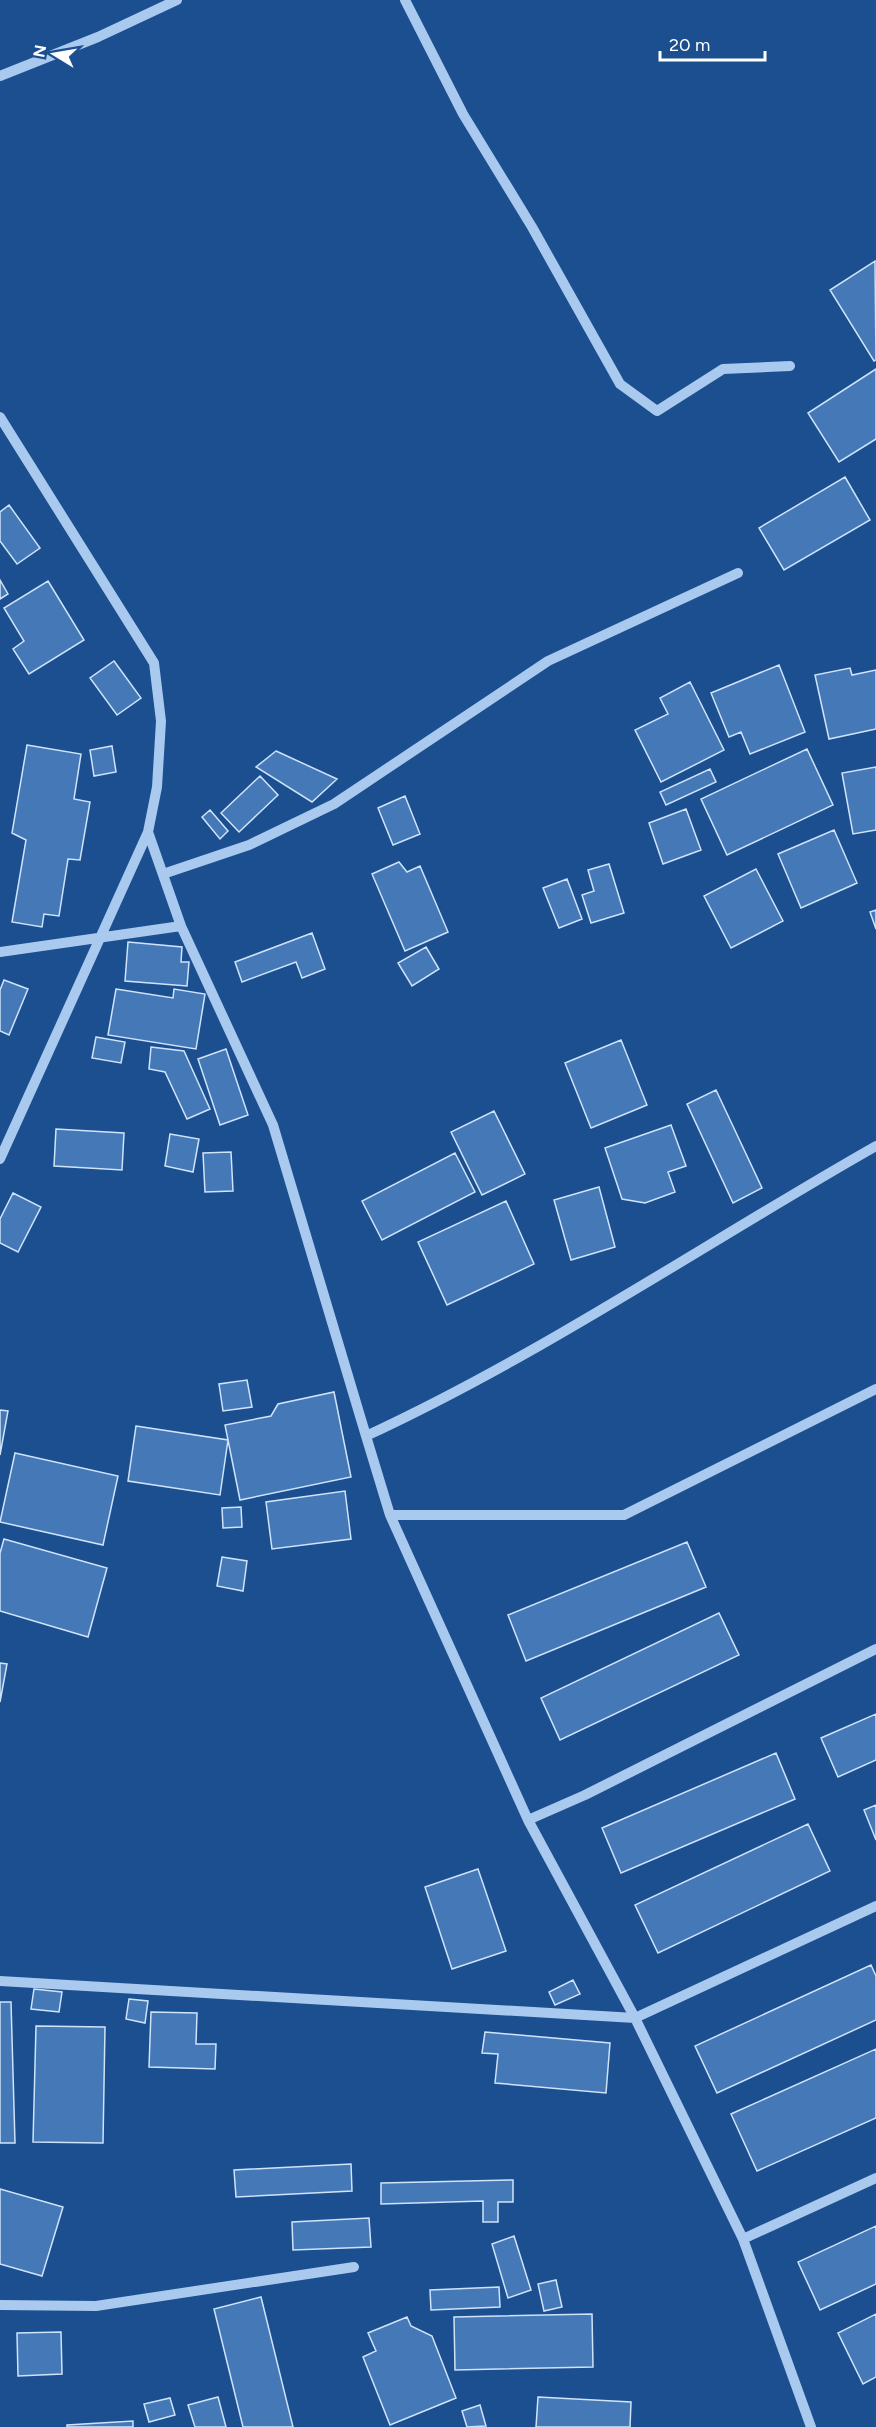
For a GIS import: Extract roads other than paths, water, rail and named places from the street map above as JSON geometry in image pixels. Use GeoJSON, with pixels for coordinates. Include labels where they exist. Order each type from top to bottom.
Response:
{"type":"FeatureCollection","features":[{"type":"Feature","properties":{"kind":"street"},"geometry":{"type":"LineString","coordinates":[[0,76],[98,37],[177,0]]}},
{"type":"Feature","properties":{"kind":"street"},"geometry":{"type":"LineString","coordinates":[[405,0],[463,114],[532,226],[620,384],[657,411],[723,369],[789,366]]}},
{"type":"Feature","properties":{"kind":"street"},"geometry":{"type":"LineString","coordinates":[[0,417],[153,663],[161,722],[157,787],[148,832],[97,940],[0,1159]]}},
{"type":"Feature","properties":{"kind":"street"},"geometry":{"type":"LineString","coordinates":[[163,874],[249,845],[334,804],[548,660],[738,573]]}},
{"type":"Feature","properties":{"kind":"street"},"geometry":{"type":"LineString","coordinates":[[148,832],[181,926],[273,1125],[390,1515],[528,1820],[635,2019],[743,2239],[811,2427]]}},
{"type":"Feature","properties":{"kind":"street"},"geometry":{"type":"LineString","coordinates":[[0,952],[97,940],[181,926]]}},
{"type":"Feature","properties":{"kind":"street"},"geometry":{"type":"LineString","coordinates":[[366,1436],[413,1414],[574,1325],[876,1146]]}},
{"type":"Feature","properties":{"kind":"street"},"geometry":{"type":"LineString","coordinates":[[390,1515],[624,1515],[876,1389]]}},
{"type":"Feature","properties":{"kind":"street"},"geometry":{"type":"LineString","coordinates":[[528,1820],[585,1795],[876,1649]]}},
{"type":"Feature","properties":{"kind":"street"},"geometry":{"type":"LineString","coordinates":[[0,1981],[635,2019],[876,1906]]}},
{"type":"Feature","properties":{"kind":"street"},"geometry":{"type":"LineString","coordinates":[[743,2239],[876,2178]]}},
{"type":"Feature","properties":{"kind":"street"},"geometry":{"type":"LineString","coordinates":[[0,2305],[96,2306],[354,2267]]}}]}
